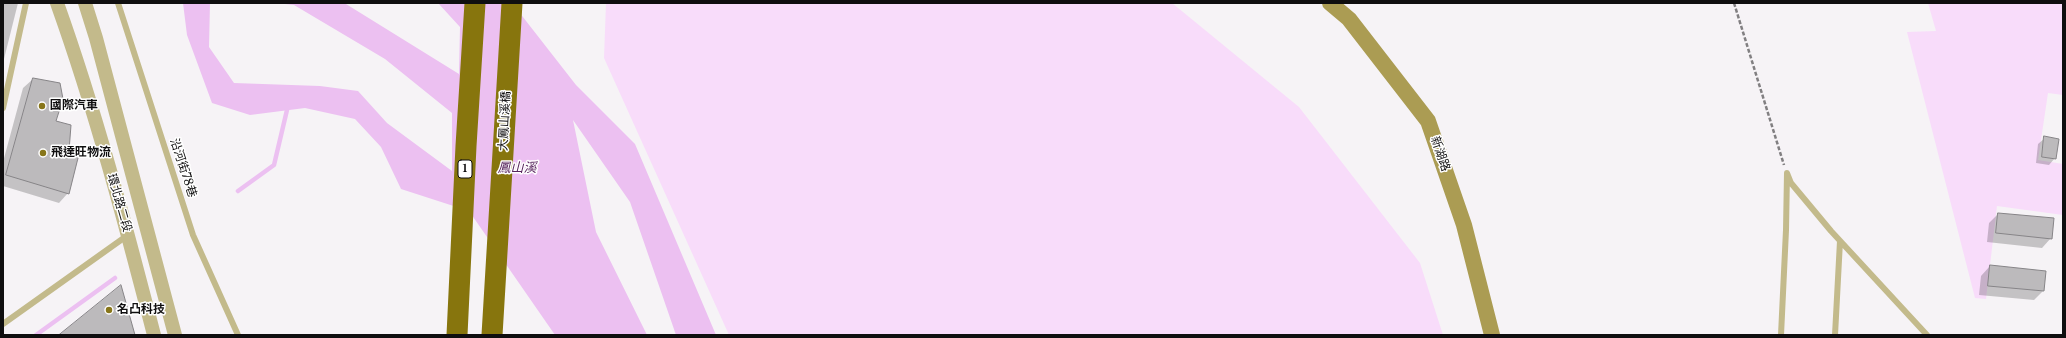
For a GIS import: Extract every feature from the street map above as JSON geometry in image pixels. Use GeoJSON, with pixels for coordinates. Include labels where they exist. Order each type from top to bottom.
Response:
{"type":"FeatureCollection","features":[{"type":"Feature","properties":{"kind":"highway","name":"1"},"geometry":{"type":"LineString","coordinates":[[457,335],[466,146],[475,3]]}},
{"type":"Feature","properties":{"kind":"highway","name":"大鳳山溪橋"},"geometry":{"type":"LineString","coordinates":[[492,335],[512,3]]}},
{"type":"Feature","properties":{"kind":"main road","name":"新湖路"},"geometry":{"type":"LineString","coordinates":[[1330,3],[1350,19],[1428,121],[1464,225],[1492,335]]}},
{"type":"Feature","properties":{"kind":"street","name":"環北路二段"},"geometry":{"type":"LineString","coordinates":[[57,3],[79,68],[128,235],[154,335]]}},
{"type":"Feature","properties":{"kind":"street","name":"環北路二段"},"geometry":{"type":"LineString","coordinates":[[85,3],[96,38],[175,335]]}},
{"type":"Feature","properties":{"kind":"lane"},"geometry":{"type":"LineString","coordinates":[[3,108],[26,3]]}},
{"type":"Feature","properties":{"kind":"lane","name":"沿河街78巷"},"geometry":{"type":"LineString","coordinates":[[118,3],[193,235],[238,335]]}},
{"type":"Feature","properties":{"kind":"lane"},"geometry":{"type":"LineString","coordinates":[[1787,173],[1791,183],[1840,241],[1927,335]]}},
{"type":"Feature","properties":{"kind":"lane"},"geometry":{"type":"LineString","coordinates":[[1781,335],[1787,173]]}},
{"type":"Feature","properties":{"kind":"lane"},"geometry":{"type":"LineString","coordinates":[[3,324],[128,235]]}},
{"type":"Feature","properties":{"kind":"lane"},"geometry":{"type":"LineString","coordinates":[[1835,335],[1840,241]]}},
{"type":"Feature","properties":{"kind":"path"},"geometry":{"type":"LineString","coordinates":[[1734,3],[1787,173]]}},
{"type":"Feature","properties":{"kind":"shaded area"},"geometry":{"type":"Polygon","coordinates":[[[606,3],[1172,3],[1299,107],[1420,263],[1443,335],[729,335],[604,58],[606,3]]]}},
{"type":"Feature","properties":{"kind":"shaded area"},"geometry":{"type":"Polygon","coordinates":[[[1928,3],[2063,3],[2063,95],[2048,93],[2038,160],[2063,164],[2063,215],[1997,206],[1986,299],[1975,298],[1907,32],[1936,31],[1928,3]]]}},
{"type":"Feature","properties":{"kind":"water","name":"鳳山溪"},"geometry":{"type":"Polygon","coordinates":[[[183,3],[210,3],[209,47],[234,83],[320,86],[358,91],[387,123],[452,171],[452,113],[385,59],[294,5],[276,3],[346,4],[459,74],[460,27],[438,3],[512,3],[576,85],[635,144],[716,335],[676,335],[630,202],[573,120],[596,232],[647,335],[555,335],[469,211],[401,189],[381,147],[355,119],[305,108],[250,115],[212,103],[187,35],[183,3]]]}},
{"type":"Feature","properties":{"kind":"building","name":"飛達旺物流"},"geometry":{"type":"Polygon","coordinates":[[[33,78],[60,83],[63,99],[56,121],[71,125],[69,151],[79,154],[69,194],[6,175],[33,78]]]}},
{"type":"Feature","properties":{"kind":"building"},"geometry":{"type":"Polygon","coordinates":[[[2044,136],[2059,139],[2056,159],[2042,157],[2044,136]]]}},
{"type":"Feature","properties":{"kind":"building"},"geometry":{"type":"Polygon","coordinates":[[[1998,213],[2054,218],[2052,239],[1996,233],[1998,213]]]}},
{"type":"Feature","properties":{"kind":"building"},"geometry":{"type":"Polygon","coordinates":[[[1990,265],[2046,271],[2044,291],[1988,286],[1990,265]]]}},
{"type":"Feature","properties":{"kind":"building","name":"名凸科技"},"geometry":{"type":"Polygon","coordinates":[[[121,285],[135,335],[59,335],[121,285]]]}},
{"type":"Feature","properties":{"kind":"waterway"},"geometry":{"type":"LineString","coordinates":[[238,191],[274,165],[287,110]]}},
{"type":"Feature","properties":{"kind":"waterway"},"geometry":{"type":"LineString","coordinates":[[36,335],[115,278]]}},
{"type":"Feature","properties":{"kind":"place","name":"國際汽車"},"geometry":{"type":"Point","coordinates":[42,106]}},
{"type":"Feature","properties":{"kind":"place","name":"飛達旺物流"},"geometry":{"type":"Point","coordinates":[43,153]}},
{"type":"Feature","properties":{"kind":"place","name":"名凸科技"},"geometry":{"type":"Point","coordinates":[109,310]}}]}
